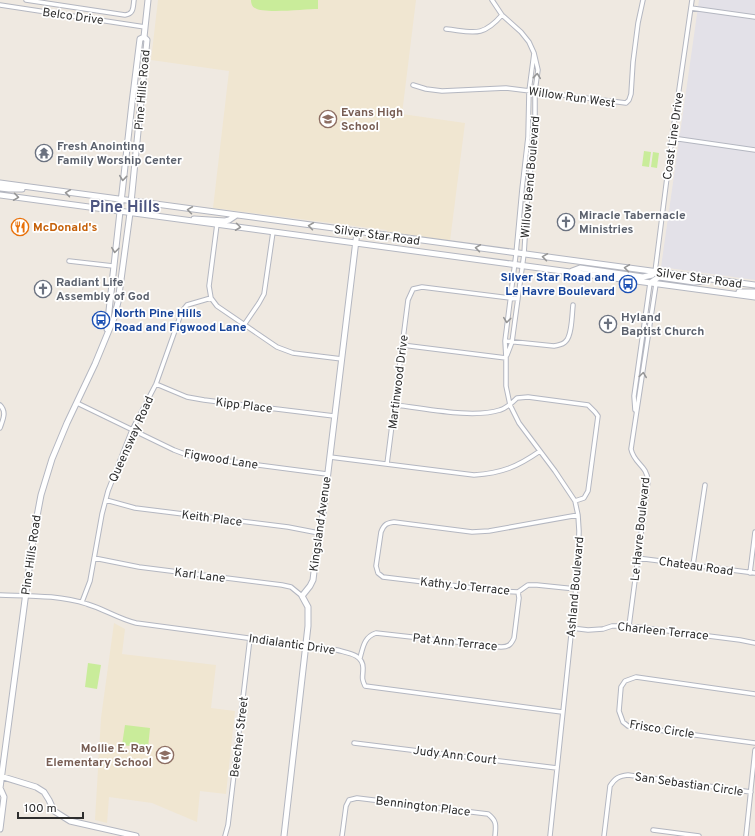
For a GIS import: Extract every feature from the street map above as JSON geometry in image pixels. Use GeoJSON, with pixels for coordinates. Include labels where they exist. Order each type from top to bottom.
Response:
{"type":"FeatureCollection","features":[{"type":"Feature","properties":{"kind":"main road","name":"Pine Hills Road"},"geometry":{"type":"LineString","coordinates":[[0,829],[4,797],[0,788],[1,776],[40,495],[59,439],[95,364],[106,334],[114,318],[118,302],[130,213],[147,40],[144,37],[148,0]]}},
{"type":"Feature","properties":{"kind":"main road","name":"Pine Hills Road"},"geometry":{"type":"LineString","coordinates":[[106,334],[139,45],[140,40],[144,37]]}},
{"type":"Feature","properties":{"kind":"main road","name":"Silver Star Road"},"geometry":{"type":"LineString","coordinates":[[0,183],[131,202],[755,285]]}},
{"type":"Feature","properties":{"kind":"main road"},"geometry":{"type":"LineString","coordinates":[[0,188],[35,188]]}},
{"type":"Feature","properties":{"kind":"main road","name":"Silver Star Road"},"geometry":{"type":"LineString","coordinates":[[0,195],[755,297]]}},
{"type":"Feature","properties":{"kind":"main road"},"geometry":{"type":"LineString","coordinates":[[163,218],[225,221],[235,216]]}},
{"type":"Feature","properties":{"kind":"main road","name":"Kingsland Avenue"},"geometry":{"type":"LineString","coordinates":[[302,596],[313,580],[330,457],[357,232]]}},
{"type":"Feature","properties":{"kind":"main road"},"geometry":{"type":"LineString","coordinates":[[569,272],[580,268],[643,277],[652,275],[655,272]]}},
{"type":"Feature","properties":{"kind":"main road"},"geometry":{"type":"LineString","coordinates":[[650,283],[659,278],[694,282],[716,280]]}},
{"type":"Feature","properties":{"kind":"main road"},"geometry":{"type":"LineString","coordinates":[[712,291],[755,292]]}},
{"type":"Feature","properties":{"kind":"main road"},"geometry":{"type":"LineString","coordinates":[[284,836],[307,645],[309,612],[302,596]]}},
{"type":"Feature","properties":{"kind":"main road"},"geometry":{"type":"LineString","coordinates":[[1,776],[36,787],[44,792],[54,811],[70,821],[136,836]]}},
{"type":"Feature","properties":{"kind":"street"},"geometry":{"type":"LineString","coordinates":[[26,0],[127,14],[132,11],[134,0]]}},
{"type":"Feature","properties":{"kind":"street","name":"Willow Bend Boulevard"},"geometry":{"type":"LineString","coordinates":[[492,0],[502,15],[521,32],[529,42],[534,53],[538,70],[535,91],[535,138],[528,189],[524,254]]}},
{"type":"Feature","properties":{"kind":"street","name":"Willow Run West"},"geometry":{"type":"LineString","coordinates":[[413,85],[426,89],[442,91],[506,88],[626,103],[630,100],[632,94],[633,62],[638,23],[643,0]]}},
{"type":"Feature","properties":{"kind":"street","name":"Coast Line Drive"},"geometry":{"type":"LineString","coordinates":[[655,272],[672,138],[692,0]]}},
{"type":"Feature","properties":{"kind":"street","name":"Belco Drive"},"geometry":{"type":"LineString","coordinates":[[0,5],[145,27]]}},
{"type":"Feature","properties":{"kind":"street"},"geometry":{"type":"LineString","coordinates":[[65,15],[67,6]]}},
{"type":"Feature","properties":{"kind":"street"},"geometry":{"type":"LineString","coordinates":[[691,8],[755,17]]}},
{"type":"Feature","properties":{"kind":"street"},"geometry":{"type":"LineString","coordinates":[[446,29],[478,32],[484,31],[493,25],[502,15]]}},
{"type":"Feature","properties":{"kind":"street","name":"Willow Bend Boulevard"},"geometry":{"type":"LineString","coordinates":[[516,254],[528,137],[529,91],[534,53]]}},
{"type":"Feature","properties":{"kind":"street"},"geometry":{"type":"LineString","coordinates":[[672,138],[755,150]]}},
{"type":"Feature","properties":{"kind":"street"},"geometry":{"type":"LineString","coordinates":[[217,224],[210,286],[211,298],[220,310],[270,343],[285,351],[342,359]]}},
{"type":"Feature","properties":{"kind":"street"},"geometry":{"type":"LineString","coordinates":[[244,325],[264,294],[273,232]]}},
{"type":"Feature","properties":{"kind":"street","name":"Ashland Boulevard"},"geometry":{"type":"LineString","coordinates":[[516,254],[505,341],[506,386],[510,405],[519,423],[575,501],[578,515],[580,546],[550,836]]}},
{"type":"Feature","properties":{"kind":"street","name":"Ashland Boulevard"},"geometry":{"type":"LineString","coordinates":[[506,358],[512,342],[524,254]]}},
{"type":"Feature","properties":{"kind":"street"},"geometry":{"type":"LineString","coordinates":[[69,260],[113,266]]}},
{"type":"Feature","properties":{"kind":"street","name":"Le Havre Boulevard"},"geometry":{"type":"LineString","coordinates":[[636,413],[634,396],[650,283]]}},
{"type":"Feature","properties":{"kind":"street","name":"Le Havre Boulevard"},"geometry":{"type":"LineString","coordinates":[[629,626],[648,481],[648,474],[632,455],[631,449],[656,284]]}},
{"type":"Feature","properties":{"kind":"street","name":"Martinwood Drive"},"geometry":{"type":"LineString","coordinates":[[387,464],[408,300],[413,289],[422,287],[510,298]]}},
{"type":"Feature","properties":{"kind":"street","name":"Queensway Road"},"geometry":{"type":"LineString","coordinates":[[82,602],[90,582],[102,514],[106,500],[132,430],[156,384],[184,308],[187,305],[211,298]]}},
{"type":"Feature","properties":{"kind":"street"},"geometry":{"type":"LineString","coordinates":[[510,298],[518,299]]}},
{"type":"Feature","properties":{"kind":"street"},"geometry":{"type":"LineString","coordinates":[[505,341],[554,346],[562,345],[567,341],[570,334],[573,305]]}},
{"type":"Feature","properties":{"kind":"street"},"geometry":{"type":"LineString","coordinates":[[402,345],[506,358]]}},
{"type":"Feature","properties":{"kind":"street","name":"Kipp Place"},"geometry":{"type":"LineString","coordinates":[[156,384],[187,397],[334,416]]}},
{"type":"Feature","properties":{"kind":"street"},"geometry":{"type":"LineString","coordinates":[[395,405],[468,414],[500,410],[510,405],[517,398],[528,397],[588,405],[598,416],[597,425],[588,491],[584,498],[575,501]]}},
{"type":"Feature","properties":{"kind":"street","name":"Figwood Lane"},"geometry":{"type":"LineString","coordinates":[[77,403],[174,450],[190,456],[327,474]]}},
{"type":"Feature","properties":{"kind":"street"},"geometry":{"type":"LineString","coordinates":[[0,405],[4,409],[0,428]]}},
{"type":"Feature","properties":{"kind":"street"},"geometry":{"type":"LineString","coordinates":[[330,457],[474,475],[505,471],[526,461],[540,451]]}},
{"type":"Feature","properties":{"kind":"street"},"geometry":{"type":"LineString","coordinates":[[694,565],[705,485]]}},
{"type":"Feature","properties":{"kind":"street","name":"Keith Place"},"geometry":{"type":"LineString","coordinates":[[106,500],[135,508],[288,527],[319,534]]}},
{"type":"Feature","properties":{"kind":"street","name":"Kathy Jo Terrace"},"geometry":{"type":"LineString","coordinates":[[576,588],[528,585],[518,592],[499,592],[383,577],[378,573],[376,566],[383,526],[388,522],[472,532],[489,531],[578,515]]}},
{"type":"Feature","properties":{"kind":"street"},"geometry":{"type":"LineString","coordinates":[[750,573],[755,532]]}},
{"type":"Feature","properties":{"kind":"street","name":"Karl Lane"},"geometry":{"type":"LineString","coordinates":[[94,558],[138,567],[282,585],[291,587],[302,596]]}},
{"type":"Feature","properties":{"kind":"street","name":"Chateau Road"},"geometry":{"type":"LineString","coordinates":[[637,558],[755,573]]}},
{"type":"Feature","properties":{"kind":"street","name":"Pat Ann Terrace"},"geometry":{"type":"LineString","coordinates":[[360,658],[364,642],[371,635],[376,633],[508,647],[514,638],[519,598],[518,592]]}},
{"type":"Feature","properties":{"kind":"street","name":"Indialantic Drive"},"geometry":{"type":"LineString","coordinates":[[0,595],[60,598],[82,602],[124,620],[136,623],[307,645],[337,650],[353,654],[360,658]]}},
{"type":"Feature","properties":{"kind":"street","name":"Charleen Terrace"},"geometry":{"type":"LineString","coordinates":[[571,628],[588,630],[603,629],[612,626],[629,626],[755,643]]}},
{"type":"Feature","properties":{"kind":"street","name":"Beecher Street"},"geometry":{"type":"LineString","coordinates":[[225,836],[228,825],[250,638]]}},
{"type":"Feature","properties":{"kind":"street"},"geometry":{"type":"LineString","coordinates":[[360,658],[362,664],[361,678],[366,686],[562,712]]}},
{"type":"Feature","properties":{"kind":"street","name":"Frisco Circle"},"geometry":{"type":"LineString","coordinates":[[755,694],[636,677],[625,681],[621,688],[619,711],[623,722],[628,726],[755,743]]}},
{"type":"Feature","properties":{"kind":"street","name":"Judy Ann Court"},"geometry":{"type":"LineString","coordinates":[[354,743],[557,768]]}},
{"type":"Feature","properties":{"kind":"street"},"geometry":{"type":"LineString","coordinates":[[746,836],[755,750]]}},
{"type":"Feature","properties":{"kind":"street","name":"San Sebastian Circle"},"geometry":{"type":"LineString","coordinates":[[604,836],[610,786],[614,780],[620,776],[628,775],[751,792]]}},
{"type":"Feature","properties":{"kind":"street","name":"Bennington Place"},"geometry":{"type":"LineString","coordinates":[[342,836],[346,806],[349,800],[357,798],[488,814],[494,819],[496,826],[495,836]]}},
{"type":"Feature","properties":{"kind":"street"},"geometry":{"type":"LineString","coordinates":[[653,830],[699,836]]}},
{"type":"Feature","properties":{"kind":"shaded area","name":"Evans High School"},"geometry":{"type":"Polygon","coordinates":[[[158,0],[416,0],[402,114],[465,123],[450,241],[387,232],[387,230],[213,208],[229,71],[151,60],[158,0]]]}},
{"type":"Feature","properties":{"kind":"shaded area"},"geometry":{"type":"Polygon","coordinates":[[[699,0],[755,0],[755,280],[661,267],[699,0]]]}},
{"type":"Feature","properties":{"kind":"shaded area","name":"Mollie E. Ray Elementary School"},"geometry":{"type":"Polygon","coordinates":[[[114,623],[125,629],[122,654],[216,665],[211,708],[235,711],[226,794],[200,791],[197,822],[152,803],[109,797],[107,823],[95,820],[101,718],[114,623]]]}},
{"type":"Feature","properties":{"kind":"green space"},"geometry":{"type":"Polygon","coordinates":[[[251,0],[318,0],[318,9],[267,11],[253,7],[251,0]]]}},
{"type":"Feature","properties":{"kind":"green space"},"geometry":{"type":"Polygon","coordinates":[[[644,151],[651,152],[649,167],[642,166],[644,151]]]}},
{"type":"Feature","properties":{"kind":"green space"},"geometry":{"type":"Polygon","coordinates":[[[653,152],[659,153],[657,168],[651,167],[653,152]]]}},
{"type":"Feature","properties":{"kind":"green space"},"geometry":{"type":"Polygon","coordinates":[[[88,663],[101,665],[97,689],[85,687],[88,663]]]}},
{"type":"Feature","properties":{"kind":"green space"},"geometry":{"type":"Polygon","coordinates":[[[125,725],[150,728],[148,748],[122,745],[125,725]]]}},
{"type":"Feature","properties":{"kind":"place","name":"Evans High School"},"geometry":{"type":"Point","coordinates":[328,119]}},
{"type":"Feature","properties":{"kind":"place","name":"Fresh Anointing Family Worship Center"},"geometry":{"type":"Point","coordinates":[44,153]}},
{"type":"Feature","properties":{"kind":"place","name":"Miracle Tabernacle Ministries"},"geometry":{"type":"Point","coordinates":[566,222]}},
{"type":"Feature","properties":{"kind":"place","name":"McDonald's"},"geometry":{"type":"Point","coordinates":[20,227]}},
{"type":"Feature","properties":{"kind":"place","name":"Silver Star Road and Le Havre Boulevard"},"geometry":{"type":"Point","coordinates":[628,284]}},
{"type":"Feature","properties":{"kind":"place","name":"Radiant Life Assembly of God"},"geometry":{"type":"Point","coordinates":[43,289]}},
{"type":"Feature","properties":{"kind":"place","name":"North Pine Hills Road and Figwood Lane"},"geometry":{"type":"Point","coordinates":[101,320]}},
{"type":"Feature","properties":{"kind":"place","name":"Hyland Baptist Church"},"geometry":{"type":"Point","coordinates":[608,324]}},
{"type":"Feature","properties":{"kind":"place","name":"Mollie E. Ray Elementary School"},"geometry":{"type":"Point","coordinates":[165,755]}},
{"type":"Feature","properties":{"kind":"district","name":"Pine Hills"},"geometry":{"type":"Point","coordinates":[125,206]}}]}
